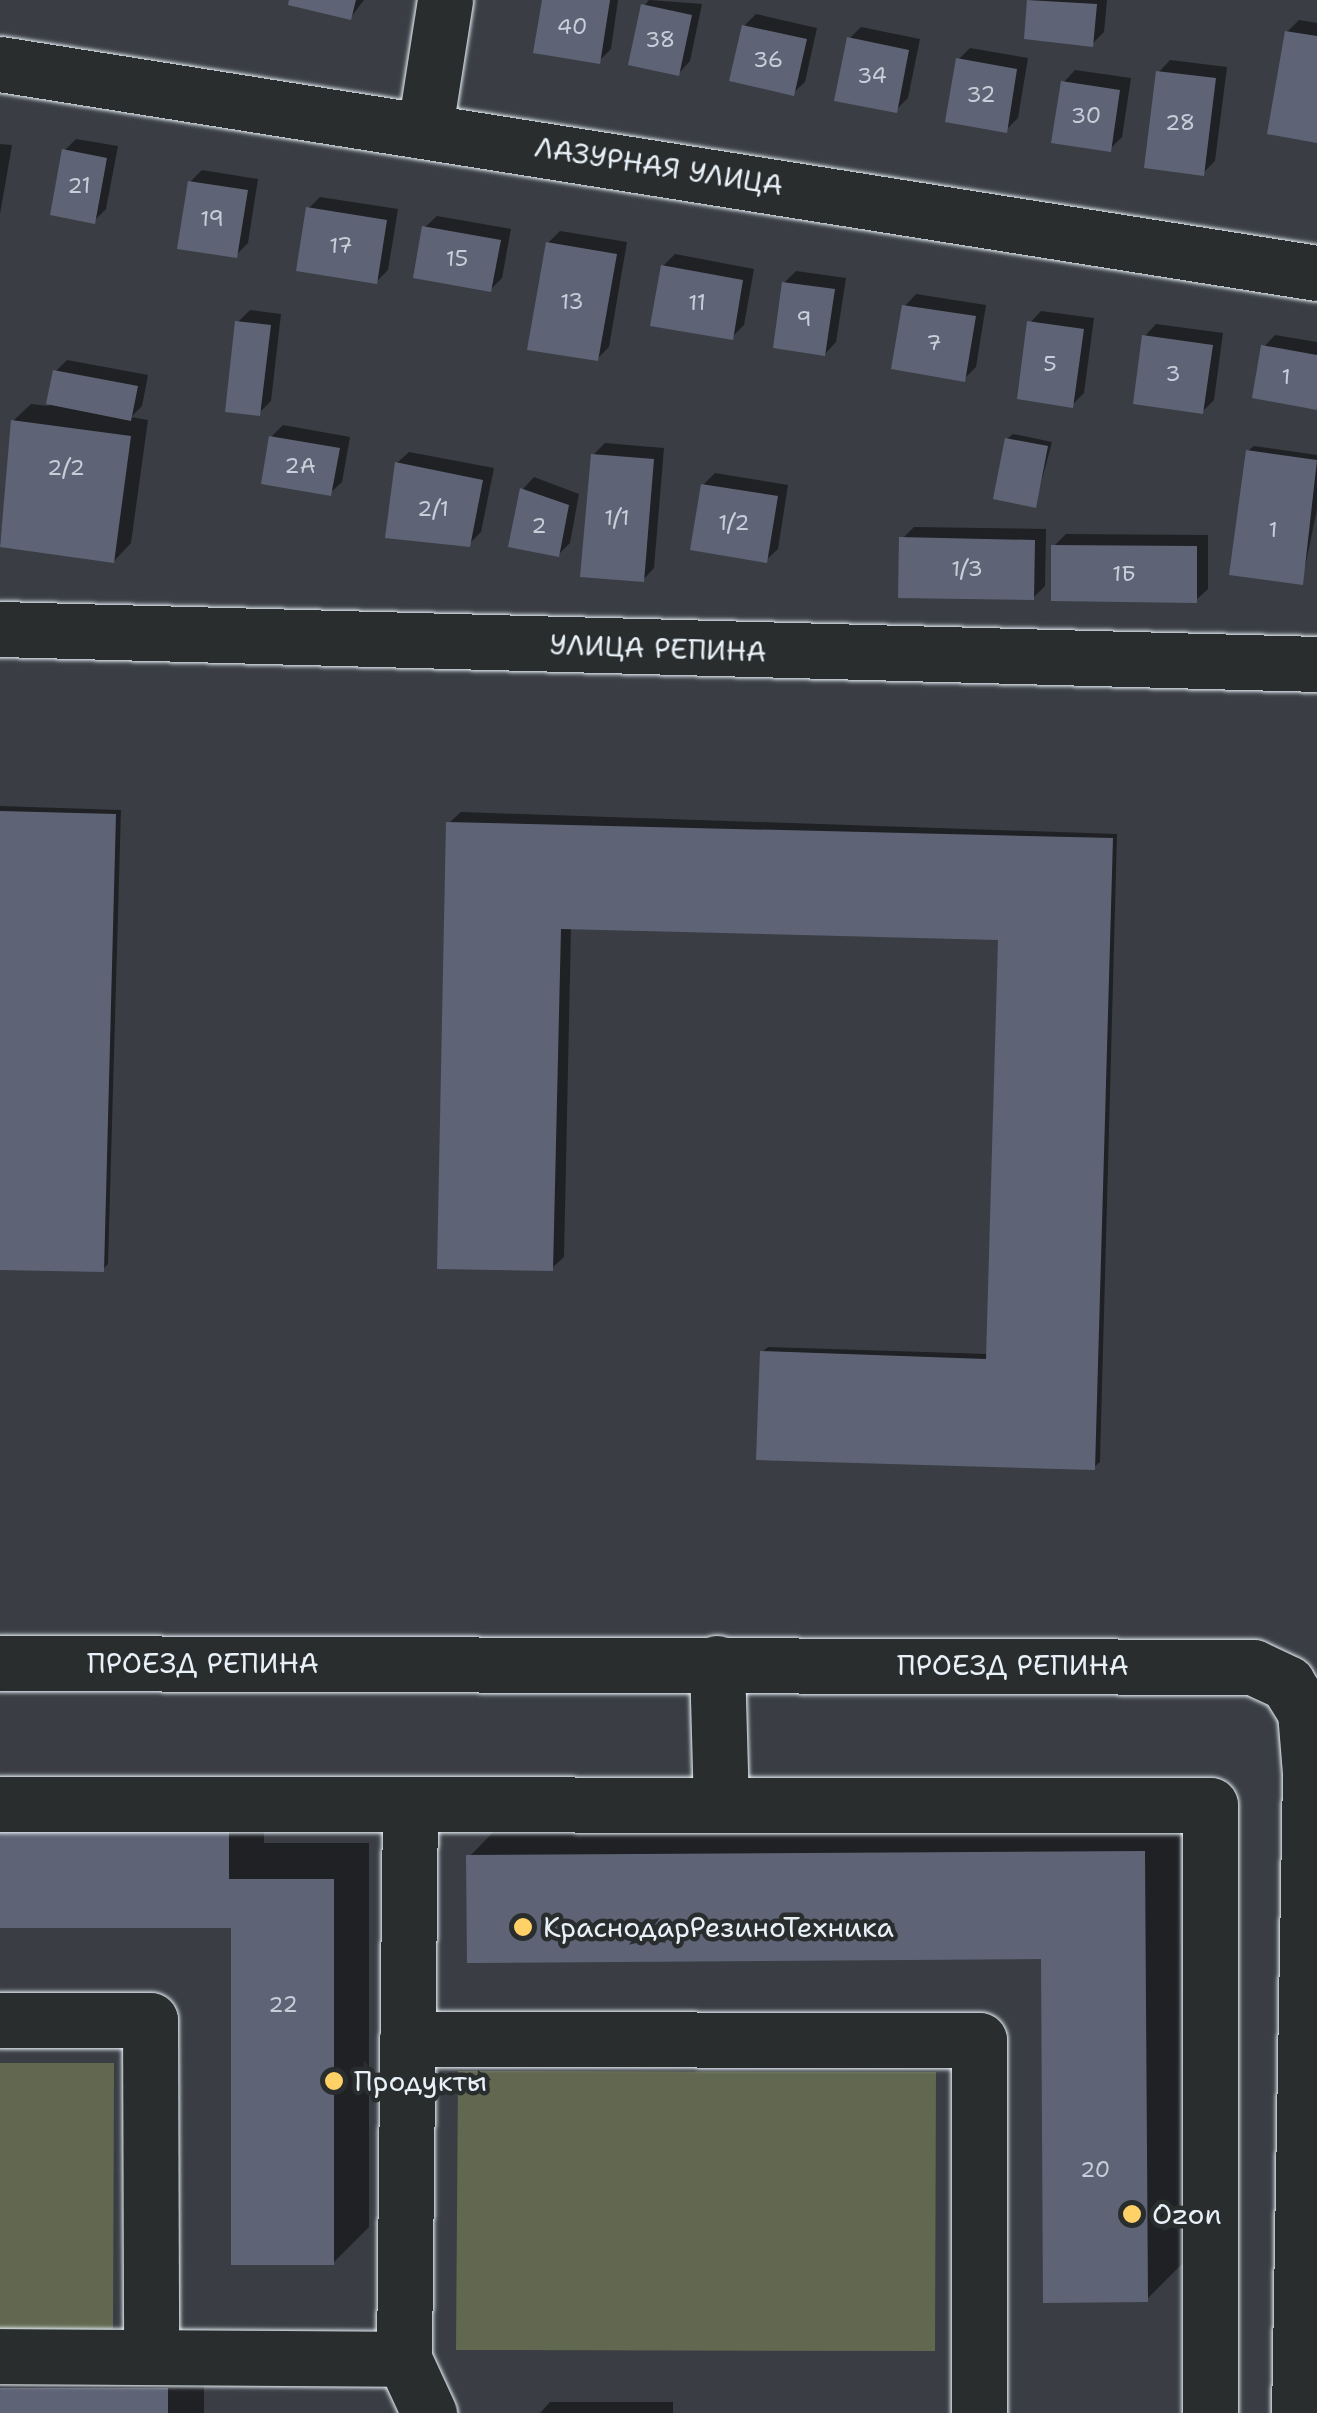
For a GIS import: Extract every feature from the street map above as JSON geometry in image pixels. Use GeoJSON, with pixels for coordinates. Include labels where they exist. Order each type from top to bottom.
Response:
{"type":"FeatureCollection","features":[{"type":"Feature","properties":{"kind":"street"},"geometry":{"type":"LineString","coordinates":[[425,128],[445,0]]}},
{"type":"Feature","properties":{"kind":"street","name":"ЛАЗУРНАЯ УЛИЦА"},"geometry":{"type":"LineString","coordinates":[[0,64],[425,128],[1317,274]]}},
{"type":"Feature","properties":{"kind":"street","name":"УЛИЦА РЕПИНА"},"geometry":{"type":"LineString","coordinates":[[0,629],[1317,664]]}},
{"type":"Feature","properties":{"kind":"street","name":"ПРОЕЗД РЕПИНА"},"geometry":{"type":"LineString","coordinates":[[0,1663],[1253,1667],[1286,1683],[1305,1712],[1310,1773],[1299,2413]]}},
{"type":"Feature","properties":{"kind":"street"},"geometry":{"type":"LineString","coordinates":[[718,1664],[721,1804]]}},
{"type":"Feature","properties":{"kind":"street"},"geometry":{"type":"LineString","coordinates":[[0,1804],[1210,1805],[1210,2413]]}},
{"type":"Feature","properties":{"kind":"street"},"geometry":{"type":"LineString","coordinates":[[410,1804],[404,2359],[429,2413]]}},
{"type":"Feature","properties":{"kind":"street"},"geometry":{"type":"LineString","coordinates":[[0,2020],[150,2020],[152,2355]]}},
{"type":"Feature","properties":{"kind":"street"},"geometry":{"type":"LineString","coordinates":[[406,2039],[978,2040],[978,2413]]}},
{"type":"Feature","properties":{"kind":"street"},"geometry":{"type":"LineString","coordinates":[[0,2356],[404,2359]]}},
{"type":"Feature","properties":{"kind":"green space"},"geometry":{"type":"Polygon","coordinates":[[[0,2063],[114,2063],[113,2333],[0,2333],[0,2063]]]}},
{"type":"Feature","properties":{"kind":"green space"},"geometry":{"type":"Polygon","coordinates":[[[458,2071],[936,2072],[935,2351],[456,2350],[458,2071]]]}},
{"type":"Feature","properties":{"kind":"building"},"geometry":{"type":"Polygon","coordinates":[[[289,0],[356,0],[351,20],[288,5],[289,0]]]}},
{"type":"Feature","properties":{"kind":"building"},"geometry":{"type":"Polygon","coordinates":[[[542,0],[610,0],[600,64],[533,53],[542,0]]]}},
{"type":"Feature","properties":{"kind":"building"},"geometry":{"type":"Polygon","coordinates":[[[1027,0],[1097,4],[1093,47],[1024,39],[1027,0]]]}},
{"type":"Feature","properties":{"kind":"building"},"geometry":{"type":"Polygon","coordinates":[[[641,4],[692,15],[679,76],[628,65],[641,4]]]}},
{"type":"Feature","properties":{"kind":"building"},"geometry":{"type":"Polygon","coordinates":[[[742,25],[807,39],[794,96],[729,81],[742,25]]]}},
{"type":"Feature","properties":{"kind":"building"},"geometry":{"type":"Polygon","coordinates":[[[1285,31],[1317,36],[1317,143],[1267,134],[1285,31]]]}},
{"type":"Feature","properties":{"kind":"building"},"geometry":{"type":"Polygon","coordinates":[[[847,37],[909,50],[897,113],[834,101],[847,37]]]}},
{"type":"Feature","properties":{"kind":"building"},"geometry":{"type":"Polygon","coordinates":[[[956,58],[1017,69],[1007,133],[945,122],[956,58]]]}},
{"type":"Feature","properties":{"kind":"building"},"geometry":{"type":"Polygon","coordinates":[[[1156,71],[1216,78],[1204,176],[1144,168],[1156,71]]]}},
{"type":"Feature","properties":{"kind":"building"},"geometry":{"type":"Polygon","coordinates":[[[1061,81],[1120,90],[1111,152],[1051,143],[1061,81]]]}},
{"type":"Feature","properties":{"kind":"building"},"geometry":{"type":"Polygon","coordinates":[[[62,149],[107,158],[95,224],[50,215],[62,149]]]}},
{"type":"Feature","properties":{"kind":"building"},"geometry":{"type":"Polygon","coordinates":[[[188,181],[248,190],[237,258],[177,249],[188,181]]]}},
{"type":"Feature","properties":{"kind":"building"},"geometry":{"type":"Polygon","coordinates":[[[306,207],[387,220],[377,284],[296,271],[306,207]]]}},
{"type":"Feature","properties":{"kind":"building"},"geometry":{"type":"Polygon","coordinates":[[[422,226],[501,240],[491,292],[413,278],[422,226]]]}},
{"type":"Feature","properties":{"kind":"building"},"geometry":{"type":"Polygon","coordinates":[[[546,242],[617,254],[598,361],[527,350],[546,242]]]}},
{"type":"Feature","properties":{"kind":"building"},"geometry":{"type":"Polygon","coordinates":[[[661,265],[743,280],[733,340],[650,326],[661,265]]]}},
{"type":"Feature","properties":{"kind":"building"},"geometry":{"type":"Polygon","coordinates":[[[782,282],[835,289],[825,356],[773,348],[782,282]]]}},
{"type":"Feature","properties":{"kind":"building"},"geometry":{"type":"Polygon","coordinates":[[[902,305],[976,316],[965,382],[891,369],[902,305]]]}},
{"type":"Feature","properties":{"kind":"building"},"geometry":{"type":"Polygon","coordinates":[[[235,321],[271,325],[260,416],[225,412],[235,321]]]}},
{"type":"Feature","properties":{"kind":"building"},"geometry":{"type":"Polygon","coordinates":[[[1027,321],[1084,329],[1073,408],[1017,399],[1027,321]]]}},
{"type":"Feature","properties":{"kind":"building"},"geometry":{"type":"Polygon","coordinates":[[[1142,335],[1213,345],[1203,414],[1133,404],[1142,335]]]}},
{"type":"Feature","properties":{"kind":"building"},"geometry":{"type":"Polygon","coordinates":[[[1261,345],[1317,355],[1317,410],[1252,398],[1261,345]]]}},
{"type":"Feature","properties":{"kind":"building"},"geometry":{"type":"Polygon","coordinates":[[[53,370],[138,386],[131,421],[46,404],[53,370]]]}},
{"type":"Feature","properties":{"kind":"building"},"geometry":{"type":"Polygon","coordinates":[[[11,420],[131,436],[114,563],[0,547],[11,420]]]}},
{"type":"Feature","properties":{"kind":"building"},"geometry":{"type":"Polygon","coordinates":[[[269,436],[340,448],[331,496],[261,484],[269,436]]]}},
{"type":"Feature","properties":{"kind":"building"},"geometry":{"type":"Polygon","coordinates":[[[1005,438],[1048,446],[1036,508],[993,499],[1005,438]]]}},
{"type":"Feature","properties":{"kind":"building"},"geometry":{"type":"Polygon","coordinates":[[[1246,450],[1317,460],[1303,585],[1229,575],[1246,450]]]}},
{"type":"Feature","properties":{"kind":"building"},"geometry":{"type":"Polygon","coordinates":[[[591,454],[654,459],[644,582],[580,577],[591,454]]]}},
{"type":"Feature","properties":{"kind":"building"},"geometry":{"type":"Polygon","coordinates":[[[395,462],[483,480],[470,547],[385,538],[395,462]]]}},
{"type":"Feature","properties":{"kind":"building"},"geometry":{"type":"Polygon","coordinates":[[[701,484],[778,496],[767,563],[690,550],[701,484]]]}},
{"type":"Feature","properties":{"kind":"building"},"geometry":{"type":"Polygon","coordinates":[[[520,488],[569,505],[559,557],[508,547],[520,488]]]}},
{"type":"Feature","properties":{"kind":"building"},"geometry":{"type":"Polygon","coordinates":[[[899,537],[1035,540],[1034,600],[898,598],[899,537]]]}},
{"type":"Feature","properties":{"kind":"building"},"geometry":{"type":"Polygon","coordinates":[[[1051,545],[1197,546],[1197,603],[1051,601],[1051,545]]]}},
{"type":"Feature","properties":{"kind":"building"},"geometry":{"type":"Polygon","coordinates":[[[0,811],[116,814],[104,1272],[0,1270],[0,811]]]}},
{"type":"Feature","properties":{"kind":"building"},"geometry":{"type":"Polygon","coordinates":[[[446,822],[1113,838],[1095,1470],[756,1460],[760,1351],[986,1359],[998,940],[561,929],[553,1271],[437,1269],[446,822]]]}},
{"type":"Feature","properties":{"kind":"building"},"geometry":{"type":"Polygon","coordinates":[[[0,1815],[229,1815],[229,1879],[334,1879],[334,2265],[231,2265],[231,1928],[0,1928],[0,1815]]]}},
{"type":"Feature","properties":{"kind":"building"},"geometry":{"type":"Polygon","coordinates":[[[1145,1851],[1148,2302],[1043,2303],[1041,1959],[467,1963],[466,1855],[1145,1851]]]}},
{"type":"Feature","properties":{"kind":"building"},"geometry":{"type":"Polygon","coordinates":[[[0,2388],[168,2388],[168,2413],[0,2413],[0,2388]]]}},
{"type":"Feature","properties":{"kind":"place","name":"КраснодарРезиноТехника"},"geometry":{"type":"Point","coordinates":[523,1927]}},
{"type":"Feature","properties":{"kind":"place","name":"Продукты"},"geometry":{"type":"Point","coordinates":[334,2081]}},
{"type":"Feature","properties":{"kind":"place","name":"Ozon"},"geometry":{"type":"Point","coordinates":[1132,2214]}}]}
